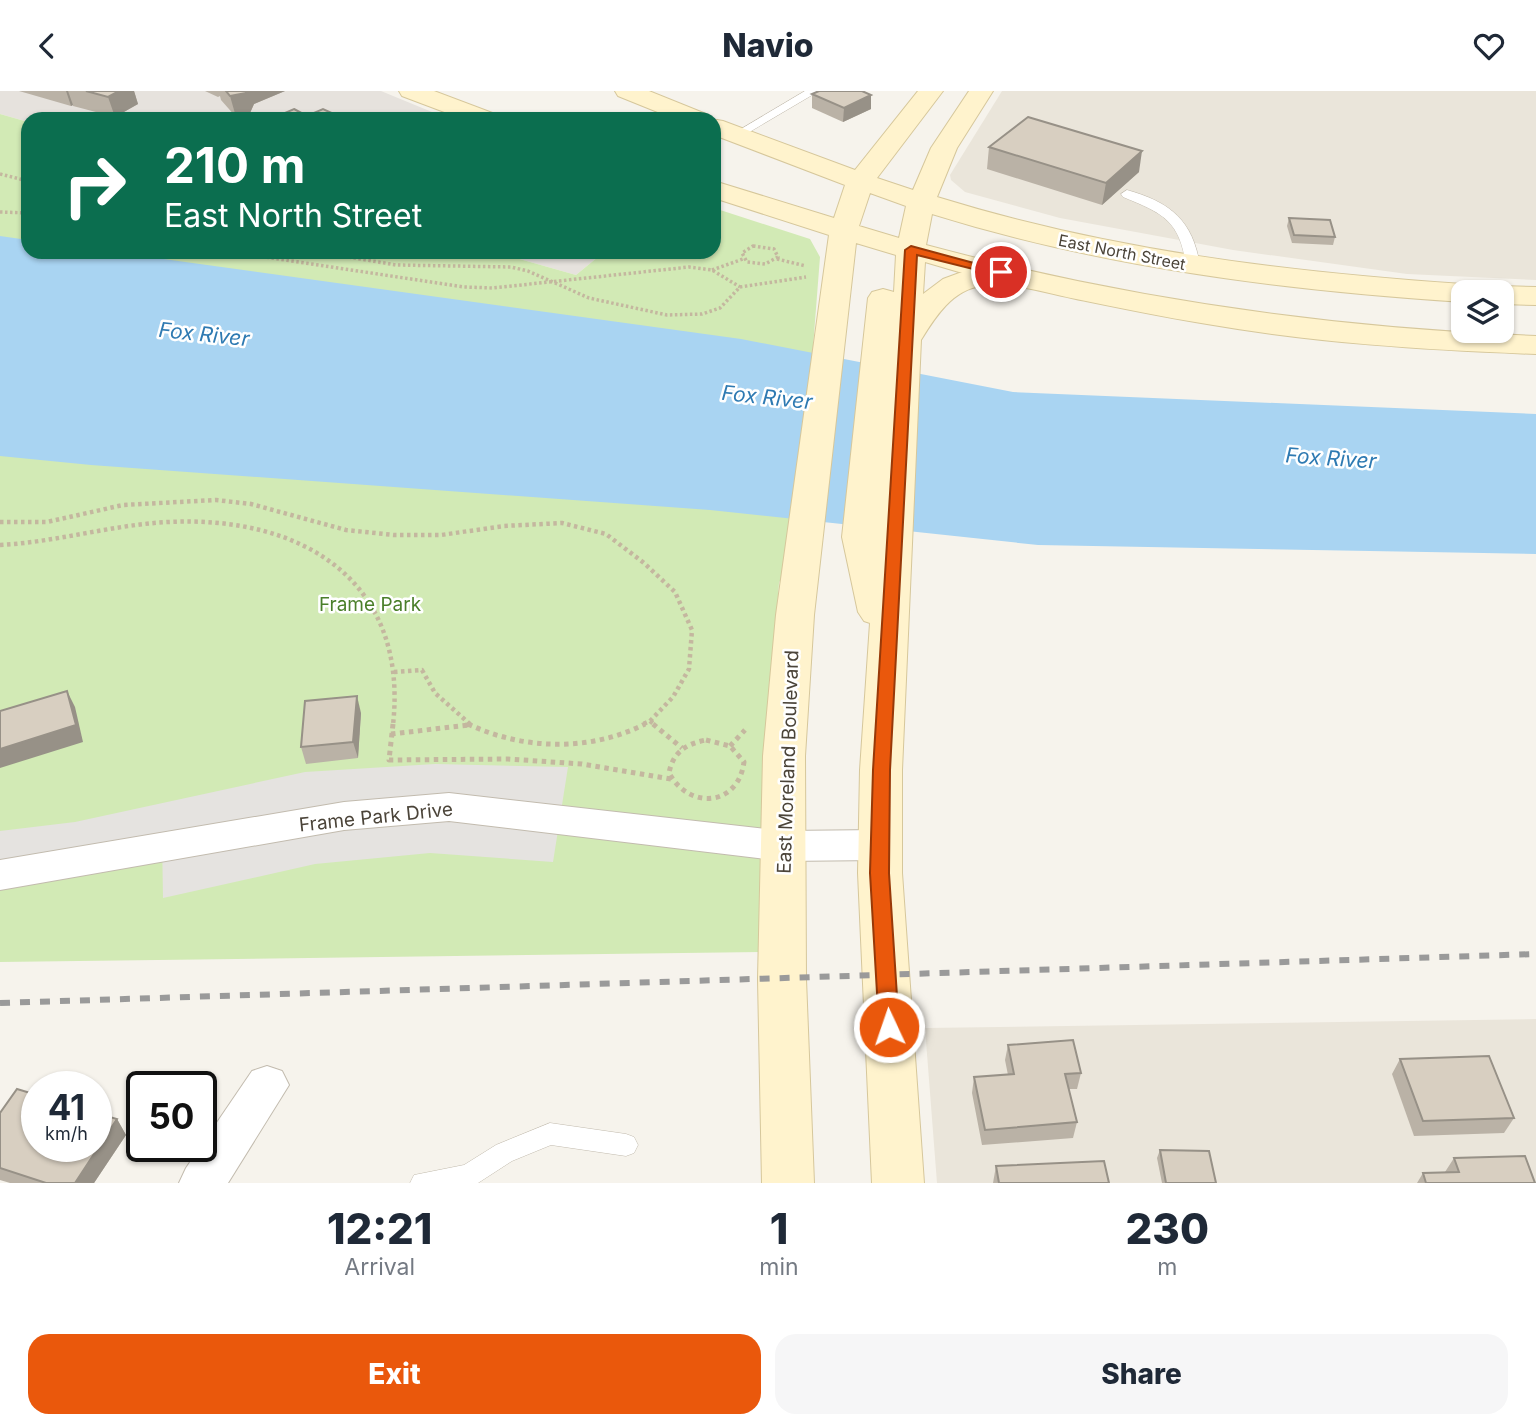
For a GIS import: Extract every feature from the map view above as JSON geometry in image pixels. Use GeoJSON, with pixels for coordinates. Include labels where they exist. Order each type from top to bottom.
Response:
{"type":"FeatureCollection","features":[{"type":"Feature","properties":{"kind":"main road"},"geometry":{"type":"LineString","coordinates":[[411,91],[467,112]]}},
{"type":"Feature","properties":{"kind":"main road"},"geometry":{"type":"LineString","coordinates":[[627,91],[679,112]]}},
{"type":"Feature","properties":{"kind":"main road","name":"East Moreland Boulevard"},"geometry":{"type":"LineString","coordinates":[[788,1183],[782,979],[784,756],[795,615],[835,288],[844,229],[860,182],[930,91]]}},
{"type":"Feature","properties":{"kind":"main road"},"geometry":{"type":"LineString","coordinates":[[898,1183],[880,845],[887,658],[877,538],[891,342],[906,228],[944,148],[981,91]]}},
{"type":"Feature","properties":{"kind":"main road","name":"East North Street"},"geometry":{"type":"LineString","coordinates":[[726,131],[860,182],[906,228],[1020,277],[1144,304],[1334,334],[1536,345]]}},
{"type":"Feature","properties":{"kind":"main road"},"geometry":{"type":"LineString","coordinates":[[860,182],[906,228]]}},
{"type":"Feature","properties":{"kind":"main road"},"geometry":{"type":"LineString","coordinates":[[721,191],[844,229],[906,228],[1194,281],[1326,296],[1420,290]]}},
{"type":"Feature","properties":{"kind":"main road","name":"East North Street"},"geometry":{"type":"LineString","coordinates":[[906,228],[1041,236],[1193,266],[1338,285],[1451,292]]}},
{"type":"Feature","properties":{"kind":"main road"},"geometry":{"type":"LineString","coordinates":[[891,342],[938,295],[955,283],[982,277],[1020,277]]}},
{"type":"Feature","properties":{"kind":"main road"},"geometry":{"type":"LineString","coordinates":[[1514,295],[1536,296]]}},
{"type":"Feature","properties":{"kind":"street","name":"Frame Park Drive"},"geometry":{"type":"LineString","coordinates":[[0,875],[344,816],[449,807],[783,846],[880,845]]}},
{"type":"Feature","properties":{"kind":"street"},"geometry":{"type":"LineString","coordinates":[[202,1183],[267,1085]]}},
{"type":"Feature","properties":{"kind":"lane"},"geometry":{"type":"LineString","coordinates":[[726,131],[813,91]]}},
{"type":"Feature","properties":{"kind":"lane"},"geometry":{"type":"LineString","coordinates":[[1127,194],[1159,208],[1182,224],[1192,247],[1193,266]]}},
{"type":"Feature","properties":{"kind":"lane"},"geometry":{"type":"LineString","coordinates":[[437,1182],[468,1176],[504,1153],[550,1134],[626,1145]]}},
{"type":"Feature","properties":{"kind":"path"},"geometry":{"type":"LineString","coordinates":[[0,174],[21,179]]}},
{"type":"Feature","properties":{"kind":"path"},"geometry":{"type":"LineString","coordinates":[[0,212],[21,213]]}},
{"type":"Feature","properties":{"kind":"path"},"geometry":{"type":"LineString","coordinates":[[762,237],[764,246]]}},
{"type":"Feature","properties":{"kind":"path"},"geometry":{"type":"LineString","coordinates":[[743,259],[742,253],[748,248],[764,246],[777,251],[776,259]]}},
{"type":"Feature","properties":{"kind":"path"},"geometry":{"type":"LineString","coordinates":[[278,259],[464,287],[493,288],[670,267],[712,270],[743,259],[758,265],[776,259],[812,267]]}},
{"type":"Feature","properties":{"kind":"path"},"geometry":{"type":"LineString","coordinates":[[361,259],[396,265],[512,267],[589,298],[667,315],[702,314],[720,308],[740,287],[811,276]]}},
{"type":"Feature","properties":{"kind":"path"},"geometry":{"type":"LineString","coordinates":[[712,270],[740,287]]}},
{"type":"Feature","properties":{"kind":"path"},"geometry":{"type":"LineString","coordinates":[[0,523],[47,522],[123,505],[216,501],[251,504],[346,530],[394,535],[441,535],[504,526],[562,523],[606,534],[644,563],[675,592],[692,630],[689,670],[673,697],[650,721],[625,734],[570,746],[531,743],[470,726],[391,734]]}},
{"type":"Feature","properties":{"kind":"path"},"geometry":{"type":"LineString","coordinates":[[0,545],[59,540],[167,521],[213,522],[251,529],[294,542],[338,565],[364,595],[385,629],[394,661],[389,760],[508,759],[582,764],[671,779]]}},
{"type":"Feature","properties":{"kind":"path"},"geometry":{"type":"LineString","coordinates":[[394,672],[422,670],[435,693],[453,713],[470,726]]}},
{"type":"Feature","properties":{"kind":"path"},"geometry":{"type":"LineString","coordinates":[[650,721],[681,748]]}},
{"type":"Feature","properties":{"kind":"path"},"geometry":{"type":"LineString","coordinates":[[719,741],[739,753],[745,772],[734,790],[712,798],[689,795],[679,790],[671,779],[669,764],[681,748],[693,742],[719,741]]}},
{"type":"Feature","properties":{"kind":"shaded area"},"geometry":{"type":"Polygon","coordinates":[[[0,91],[381,91],[432,112],[21,112],[21,120],[0,114],[0,91]]]}},
{"type":"Feature","properties":{"kind":"shaded area"},"geometry":{"type":"Polygon","coordinates":[[[1002,91],[1536,91],[1536,280],[1407,274],[1233,250],[1060,218],[965,192],[951,180],[950,175],[1002,91]]]}},
{"type":"Feature","properties":{"kind":"shaded area"},"geometry":{"type":"Polygon","coordinates":[[[520,259],[595,259],[576,275],[520,259]]]}},
{"type":"Feature","properties":{"kind":"shaded area"},"geometry":{"type":"Polygon","coordinates":[[[435,764],[568,767],[553,862],[430,853],[315,864],[163,898],[162,837],[0,866],[0,831],[75,822],[305,772],[435,764]]]}},
{"type":"Feature","properties":{"kind":"shaded area"},"geometry":{"type":"Polygon","coordinates":[[[1536,1019],[1536,1183],[937,1183],[925,1028],[1536,1019]]]}},
{"type":"Feature","properties":{"kind":"green space","name":"Frame Park"},"geometry":{"type":"Polygon","coordinates":[[[0,114],[21,120],[21,259],[520,259],[576,275],[595,259],[721,259],[721,210],[810,239],[820,257],[798,540],[779,583],[765,769],[761,952],[0,962],[0,114]]]}},
{"type":"Feature","properties":{"kind":"water","name":"Fox River"},"geometry":{"type":"Polygon","coordinates":[[[0,236],[21,239],[21,259],[164,259],[741,339],[1013,392],[1536,414],[1536,554],[1038,545],[710,510],[0,456],[0,236]]]}},
{"type":"Feature","properties":{"kind":"building"},"geometry":{"type":"Polygon","coordinates":[[[86,91],[119,91],[108,97],[86,91]]]}},
{"type":"Feature","properties":{"kind":"building"},"geometry":{"type":"Polygon","coordinates":[[[226,91],[246,91],[246,93],[230,96],[226,91]]]}},
{"type":"Feature","properties":{"kind":"building"},"geometry":{"type":"Polygon","coordinates":[[[819,91],[862,91],[871,95],[844,108],[812,94],[819,91]]]}},
{"type":"Feature","properties":{"kind":"building"},"geometry":{"type":"Polygon","coordinates":[[[1028,117],[1142,151],[1106,183],[989,147],[1028,117]]]}},
{"type":"Feature","properties":{"kind":"building"},"geometry":{"type":"Polygon","coordinates":[[[1289,218],[1330,220],[1335,237],[1294,235],[1289,218]]]}},
{"type":"Feature","properties":{"kind":"building"},"geometry":{"type":"Polygon","coordinates":[[[67,691],[76,725],[0,749],[0,711],[67,691]]]}},
{"type":"Feature","properties":{"kind":"building"},"geometry":{"type":"Polygon","coordinates":[[[357,696],[353,742],[301,747],[305,701],[357,696]]]}},
{"type":"Feature","properties":{"kind":"building"},"geometry":{"type":"Polygon","coordinates":[[[1073,1040],[1081,1073],[1065,1074],[1077,1122],[985,1130],[974,1077],[1014,1074],[1008,1045],[1073,1040]]]}},
{"type":"Feature","properties":{"kind":"building"},"geometry":{"type":"Polygon","coordinates":[[[1489,1056],[1514,1118],[1423,1121],[1400,1059],[1489,1056]]]}},
{"type":"Feature","properties":{"kind":"building"},"geometry":{"type":"Polygon","coordinates":[[[17,1089],[21,1090],[21,1162],[89,1162],[75,1183],[46,1183],[0,1168],[0,1113],[17,1089]]]}},
{"type":"Feature","properties":{"kind":"building"},"geometry":{"type":"Polygon","coordinates":[[[1160,1150],[1209,1151],[1216,1183],[1166,1183],[1160,1150]]]}},
{"type":"Feature","properties":{"kind":"building"},"geometry":{"type":"Polygon","coordinates":[[[1525,1156],[1535,1183],[1426,1183],[1423,1173],[1459,1172],[1454,1158],[1525,1156]]]}},
{"type":"Feature","properties":{"kind":"building"},"geometry":{"type":"Polygon","coordinates":[[[1104,1161],[1109,1183],[999,1183],[996,1166],[1104,1161]]]}},
{"type":"Feature","properties":{"kind":"railway"},"geometry":{"type":"LineString","coordinates":[[0,1003],[1536,954]]}},
{"type":"Feature","properties":{"kind":"route"},"geometry":{"type":"LineString","coordinates":[[889,1027],[880,873],[881,770],[911,250],[1001,272]]}}]}
